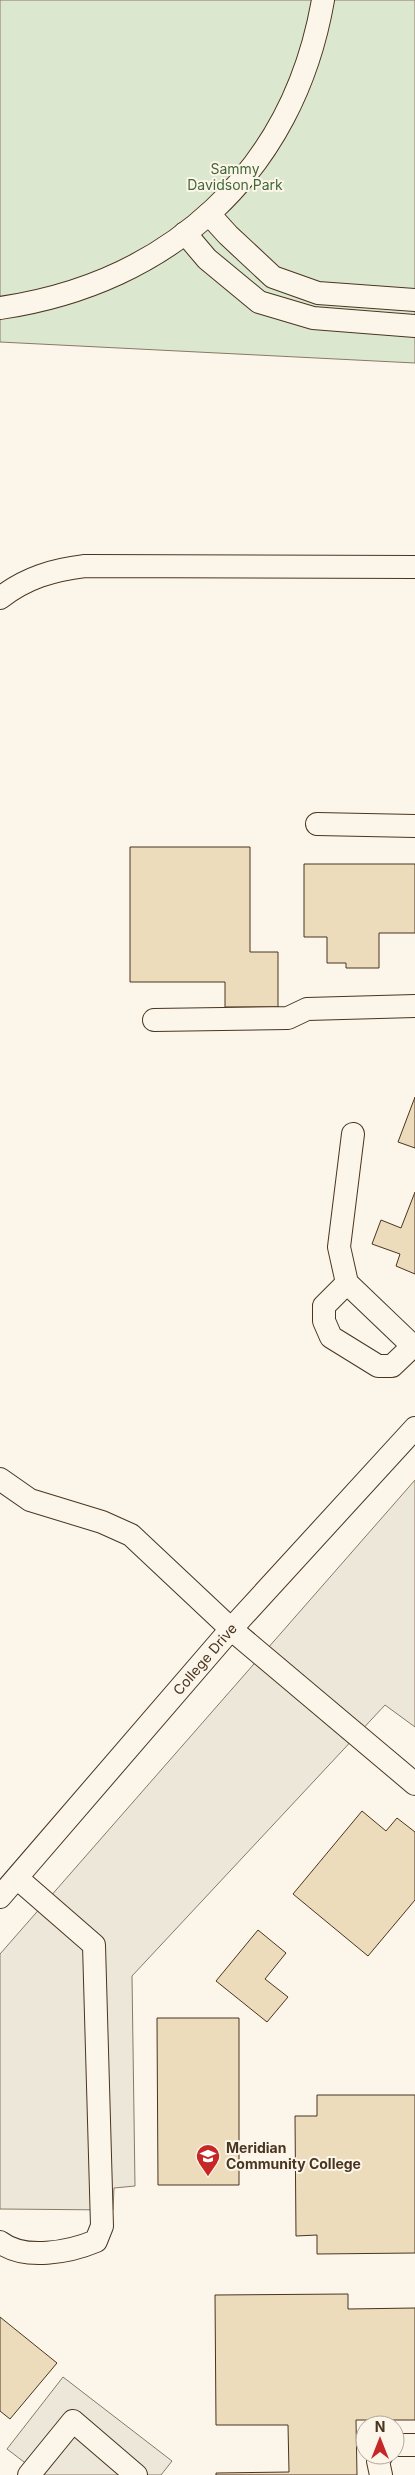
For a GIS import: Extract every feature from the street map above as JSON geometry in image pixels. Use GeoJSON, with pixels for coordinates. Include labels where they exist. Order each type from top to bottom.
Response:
{"type":"FeatureCollection","features":[{"type":"Feature","properties":{"kind":"street"},"geometry":{"type":"LineString","coordinates":[[0,308],[38,302],[81,290],[122,273],[162,250],[209,214],[231,192],[261,155],[285,115],[304,73],[318,28],[323,0]]}},
{"type":"Feature","properties":{"kind":"street"},"geometry":{"type":"LineString","coordinates":[[209,214],[228,236],[273,277],[318,293],[415,300]]}},
{"type":"Feature","properties":{"kind":"street"},"geometry":{"type":"LineString","coordinates":[[185,233],[207,259],[259,302],[313,318],[415,326]]}},
{"type":"Feature","properties":{"kind":"street"},"geometry":{"type":"LineString","coordinates":[[0,598],[14,587],[36,576],[85,566],[415,566]]}},
{"type":"Feature","properties":{"kind":"street"},"geometry":{"type":"LineString","coordinates":[[317,824],[415,826]]}},
{"type":"Feature","properties":{"kind":"street"},"geometry":{"type":"LineString","coordinates":[[154,1020],[288,1018],[307,1010],[415,1006]]}},
{"type":"Feature","properties":{"kind":"street"},"geometry":{"type":"LineString","coordinates":[[347,1283],[324,1306],[324,1321],[331,1337],[378,1366],[392,1366],[414,1347],[347,1283],[339,1247],[353,1134]]}},
{"type":"Feature","properties":{"kind":"street","name":"College Drive"},"geometry":{"type":"LineString","coordinates":[[0,1897],[231,1628],[415,1428]]}},
{"type":"Feature","properties":{"kind":"street"},"geometry":{"type":"LineString","coordinates":[[0,1478],[30,1500],[102,1522],[131,1535],[231,1628],[415,1784]]}},
{"type":"Feature","properties":{"kind":"street"},"geometry":{"type":"LineString","coordinates":[[0,2242],[16,2250],[40,2252],[79,2248],[96,2241],[102,2226],[94,1945],[17,1878]]}},
{"type":"Feature","properties":{"kind":"street"},"geometry":{"type":"LineString","coordinates":[[29,2475],[73,2422],[136,2475]]}},
{"type":"Feature","properties":{"kind":"green space","name":"Sammy Davidson Park"},"geometry":{"type":"Polygon","coordinates":[[[0,0],[415,0],[415,363],[0,342],[0,0]]]}},
{"type":"Feature","properties":{"kind":"shaded area"},"geometry":{"type":"Polygon","coordinates":[[[415,1480],[415,1727],[385,1705],[132,1976],[135,2186],[114,2188],[113,2210],[0,2209],[0,1954],[415,1480]]]}},
{"type":"Feature","properties":{"kind":"shaded area"},"geometry":{"type":"Polygon","coordinates":[[[63,2377],[172,2461],[161,2475],[41,2475],[7,2449],[63,2377]]]}},
{"type":"Feature","properties":{"kind":"building"},"geometry":{"type":"Polygon","coordinates":[[[130,847],[250,847],[250,952],[278,952],[278,1007],[225,1007],[225,982],[130,982],[130,847]]]}},
{"type":"Feature","properties":{"kind":"building"},"geometry":{"type":"Polygon","coordinates":[[[304,864],[415,864],[415,933],[379,933],[379,968],[346,968],[346,963],[327,963],[327,937],[304,937],[304,864]]]}},
{"type":"Feature","properties":{"kind":"building"},"geometry":{"type":"Polygon","coordinates":[[[415,1097],[415,1148],[398,1142],[415,1097]]]}},
{"type":"Feature","properties":{"kind":"building"},"geometry":{"type":"Polygon","coordinates":[[[415,1192],[415,1274],[396,1266],[400,1254],[372,1244],[381,1220],[401,1228],[415,1192]]]}},
{"type":"Feature","properties":{"kind":"building"},"geometry":{"type":"Polygon","coordinates":[[[362,1811],[386,1831],[397,1818],[415,1832],[415,1900],[368,1956],[293,1894],[362,1811]]]}},
{"type":"Feature","properties":{"kind":"building"},"geometry":{"type":"Polygon","coordinates":[[[258,1930],[286,1953],[265,1979],[288,1997],[267,2022],[216,1981],[258,1930]]]}},
{"type":"Feature","properties":{"kind":"building"},"geometry":{"type":"Polygon","coordinates":[[[157,2018],[239,2018],[239,2185],[158,2185],[157,2018]]]}},
{"type":"Feature","properties":{"kind":"building"},"geometry":{"type":"Polygon","coordinates":[[[317,2095],[415,2095],[415,2253],[317,2254],[317,2235],[296,2236],[295,2116],[317,2116],[317,2095]]]}},
{"type":"Feature","properties":{"kind":"building"},"geometry":{"type":"Polygon","coordinates":[[[348,2294],[348,2309],[415,2308],[415,2420],[405,2420],[405,2415],[355,2415],[355,2465],[357,2465],[357,2475],[216,2475],[216,2473],[289,2472],[288,2425],[216,2425],[215,2295],[348,2294]]]}},
{"type":"Feature","properties":{"kind":"building"},"geometry":{"type":"Polygon","coordinates":[[[0,2317],[57,2363],[10,2419],[0,2411],[0,2317]]]}},
{"type":"Feature","properties":{"kind":"place","name":"Meridian Community College"},"geometry":{"type":"Point","coordinates":[208,2177]}}]}
